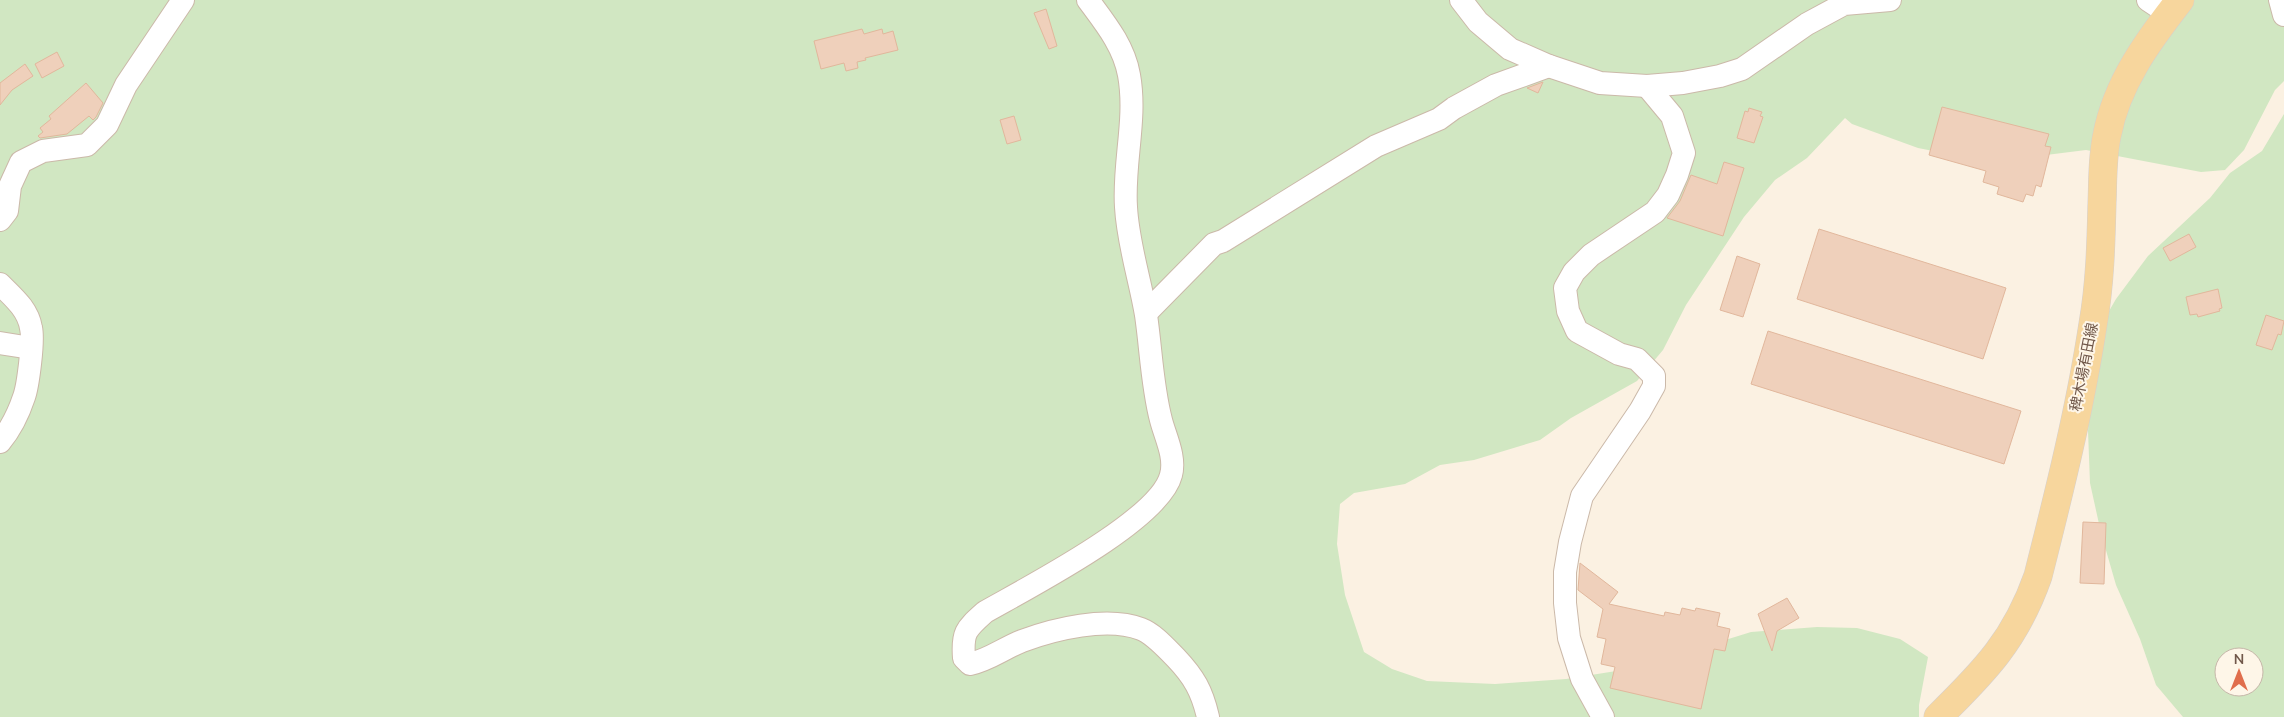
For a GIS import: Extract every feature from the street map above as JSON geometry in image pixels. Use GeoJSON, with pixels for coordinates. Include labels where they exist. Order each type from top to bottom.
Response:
{"type":"FeatureCollection","features":[{"type":"Feature","properties":{"kind":"main road","name":"稗木場有田線"},"geometry":{"type":"LineString","coordinates":[[1938,717],[1990,664],[2012,634],[2028,605],[2036,583],[2082,387],[2094,322],[2100,258],[2104,155],[2107,135],[2113,111],[2132,68],[2166,5]]}},
{"type":"Feature","properties":{"kind":"street"},"geometry":{"type":"LineString","coordinates":[[0,220],[7,211],[10,186],[21,162],[43,151],[87,145],[107,125],[126,85],[183,0]]}},
{"type":"Feature","properties":{"kind":"street"},"geometry":{"type":"LineString","coordinates":[[1088,0],[1115,36],[1129,73],[1132,94],[1126,177],[1126,208],[1135,267],[1146,313],[1161,420],[1170,444],[1172,475],[1161,493],[1130,525],[985,612],[967,628],[962,641],[964,658],[970,664],[982,662],[1022,641],[1069,626],[1121,624],[1142,629],[1162,644],[1191,675],[1204,698],[1208,717]]}},
{"type":"Feature","properties":{"kind":"street"},"geometry":{"type":"LineString","coordinates":[[1461,0],[1478,22],[1510,49],[1549,66],[1600,83],[1647,86],[1683,83],[1720,76],[1742,69],[1807,24],[1844,4],[1890,0]]}},
{"type":"Feature","properties":{"kind":"street"},"geometry":{"type":"LineString","coordinates":[[2280,0],[2284,15]]}},
{"type":"Feature","properties":{"kind":"street"},"geometry":{"type":"LineString","coordinates":[[1146,313],[1214,244],[1223,241],[1376,146],[1439,119],[1454,108],[1496,85],[1549,66]]}},
{"type":"Feature","properties":{"kind":"street"},"geometry":{"type":"LineString","coordinates":[[1603,717],[1582,679],[1569,638],[1565,603],[1565,572],[1570,542],[1582,496],[1640,410],[1654,386],[1654,376],[1637,359],[1619,354],[1577,331],[1568,311],[1565,288],[1574,272],[1591,255],[1655,212],[1668,195],[1677,175],[1684,153],[1672,116],[1647,86]]}},
{"type":"Feature","properties":{"kind":"street"},"geometry":{"type":"LineString","coordinates":[[0,284],[22,306],[31,328],[31,348],[25,396],[6,435],[0,442]]}},
{"type":"Feature","properties":{"kind":"street"},"geometry":{"type":"LineString","coordinates":[[0,343],[31,348]]}},
{"type":"Feature","properties":{"kind":"green space"},"geometry":{"type":"Polygon","coordinates":[[[0,0],[2284,0],[2284,81],[2275,90],[2244,150],[2225,170],[2201,172],[2086,150],[1989,162],[1918,148],[1852,124],[1845,118],[1807,158],[1775,180],[1744,217],[1686,305],[1663,350],[1637,381],[1571,418],[1540,440],[1474,460],[1440,465],[1405,484],[1354,493],[1340,504],[1337,544],[1345,595],[1364,652],[1392,669],[1427,681],[1495,684],[1566,679],[1635,668],[1751,632],[1817,627],[1857,628],[1900,639],[1928,657],[1919,705],[1919,717],[0,717],[0,0]]]}},
{"type":"Feature","properties":{"kind":"green space"},"geometry":{"type":"Polygon","coordinates":[[[2284,114],[2284,717],[2183,717],[2156,685],[2140,639],[2116,585],[2101,533],[2090,483],[2088,431],[2091,382],[2098,330],[2116,299],[2148,256],[2210,198],[2230,173],[2262,151],[2284,114]]]}},
{"type":"Feature","properties":{"kind":"building"},"geometry":{"type":"Polygon","coordinates":[[[1046,9],[1057,46],[1049,49],[1034,13],[1046,9]]]}},
{"type":"Feature","properties":{"kind":"building"},"geometry":{"type":"Polygon","coordinates":[[[862,29],[864,34],[882,29],[883,34],[893,31],[898,50],[865,58],[866,60],[857,62],[858,68],[846,71],[844,63],[821,69],[814,41],[862,29]]]}},
{"type":"Feature","properties":{"kind":"building"},"geometry":{"type":"Polygon","coordinates":[[[57,52],[64,66],[42,78],[35,64],[57,52]]]}},
{"type":"Feature","properties":{"kind":"building"},"geometry":{"type":"Polygon","coordinates":[[[25,64],[33,76],[12,90],[0,105],[0,83],[25,64]]]}},
{"type":"Feature","properties":{"kind":"building"},"geometry":{"type":"Polygon","coordinates":[[[1543,82],[1538,93],[1527,88],[1543,82]]]}},
{"type":"Feature","properties":{"kind":"building"},"geometry":{"type":"Polygon","coordinates":[[[86,83],[103,103],[96,117],[93,120],[89,116],[67,134],[40,138],[38,136],[43,132],[40,128],[51,119],[49,116],[86,83]]]}},
{"type":"Feature","properties":{"kind":"building"},"geometry":{"type":"Polygon","coordinates":[[[1942,107],[2049,134],[2045,146],[2051,147],[2041,187],[2036,185],[2033,196],[2026,194],[2023,202],[1997,194],[1999,187],[1983,182],[1986,171],[1929,155],[1942,107]]]}},
{"type":"Feature","properties":{"kind":"building"},"geometry":{"type":"Polygon","coordinates":[[[1749,108],[1762,112],[1760,116],[1763,117],[1754,143],[1737,138],[1745,111],[1748,112],[1749,108]]]}},
{"type":"Feature","properties":{"kind":"building"},"geometry":{"type":"Polygon","coordinates":[[[1014,116],[1021,140],[1007,144],[1000,120],[1014,116]]]}},
{"type":"Feature","properties":{"kind":"building"},"geometry":{"type":"Polygon","coordinates":[[[1724,162],[1744,168],[1723,236],[1667,218],[1680,201],[1691,175],[1717,184],[1724,162]]]}},
{"type":"Feature","properties":{"kind":"building"},"geometry":{"type":"Polygon","coordinates":[[[1819,229],[2006,288],[1983,359],[1797,299],[1819,229]]]}},
{"type":"Feature","properties":{"kind":"building"},"geometry":{"type":"Polygon","coordinates":[[[2189,234],[2196,247],[2170,261],[2163,248],[2189,234]]]}},
{"type":"Feature","properties":{"kind":"building"},"geometry":{"type":"Polygon","coordinates":[[[1737,256],[1760,264],[1743,317],[1720,310],[1737,256]]]}},
{"type":"Feature","properties":{"kind":"building"},"geometry":{"type":"Polygon","coordinates":[[[2218,289],[2222,308],[2219,309],[2220,311],[2198,317],[2197,314],[2190,315],[2186,297],[2218,289]]]}},
{"type":"Feature","properties":{"kind":"building"},"geometry":{"type":"Polygon","coordinates":[[[2266,315],[2284,321],[2281,335],[2278,334],[2272,350],[2256,345],[2266,315]]]}},
{"type":"Feature","properties":{"kind":"building"},"geometry":{"type":"Polygon","coordinates":[[[1768,331],[2021,411],[2004,464],[1751,384],[1768,331]]]}},
{"type":"Feature","properties":{"kind":"building"},"geometry":{"type":"Polygon","coordinates":[[[2083,522],[2106,523],[2104,584],[2080,583],[2083,522]]]}},
{"type":"Feature","properties":{"kind":"building"},"geometry":{"type":"Polygon","coordinates":[[[1580,563],[1618,592],[1609,604],[1664,616],[1665,612],[1680,615],[1682,608],[1695,611],[1696,608],[1720,613],[1717,626],[1730,629],[1725,651],[1714,649],[1701,709],[1610,688],[1615,667],[1601,664],[1606,639],[1597,637],[1603,609],[1578,590],[1580,563]]]}},
{"type":"Feature","properties":{"kind":"building"},"geometry":{"type":"Polygon","coordinates":[[[1787,598],[1799,618],[1777,631],[1772,651],[1758,614],[1787,598]]]}}]}
